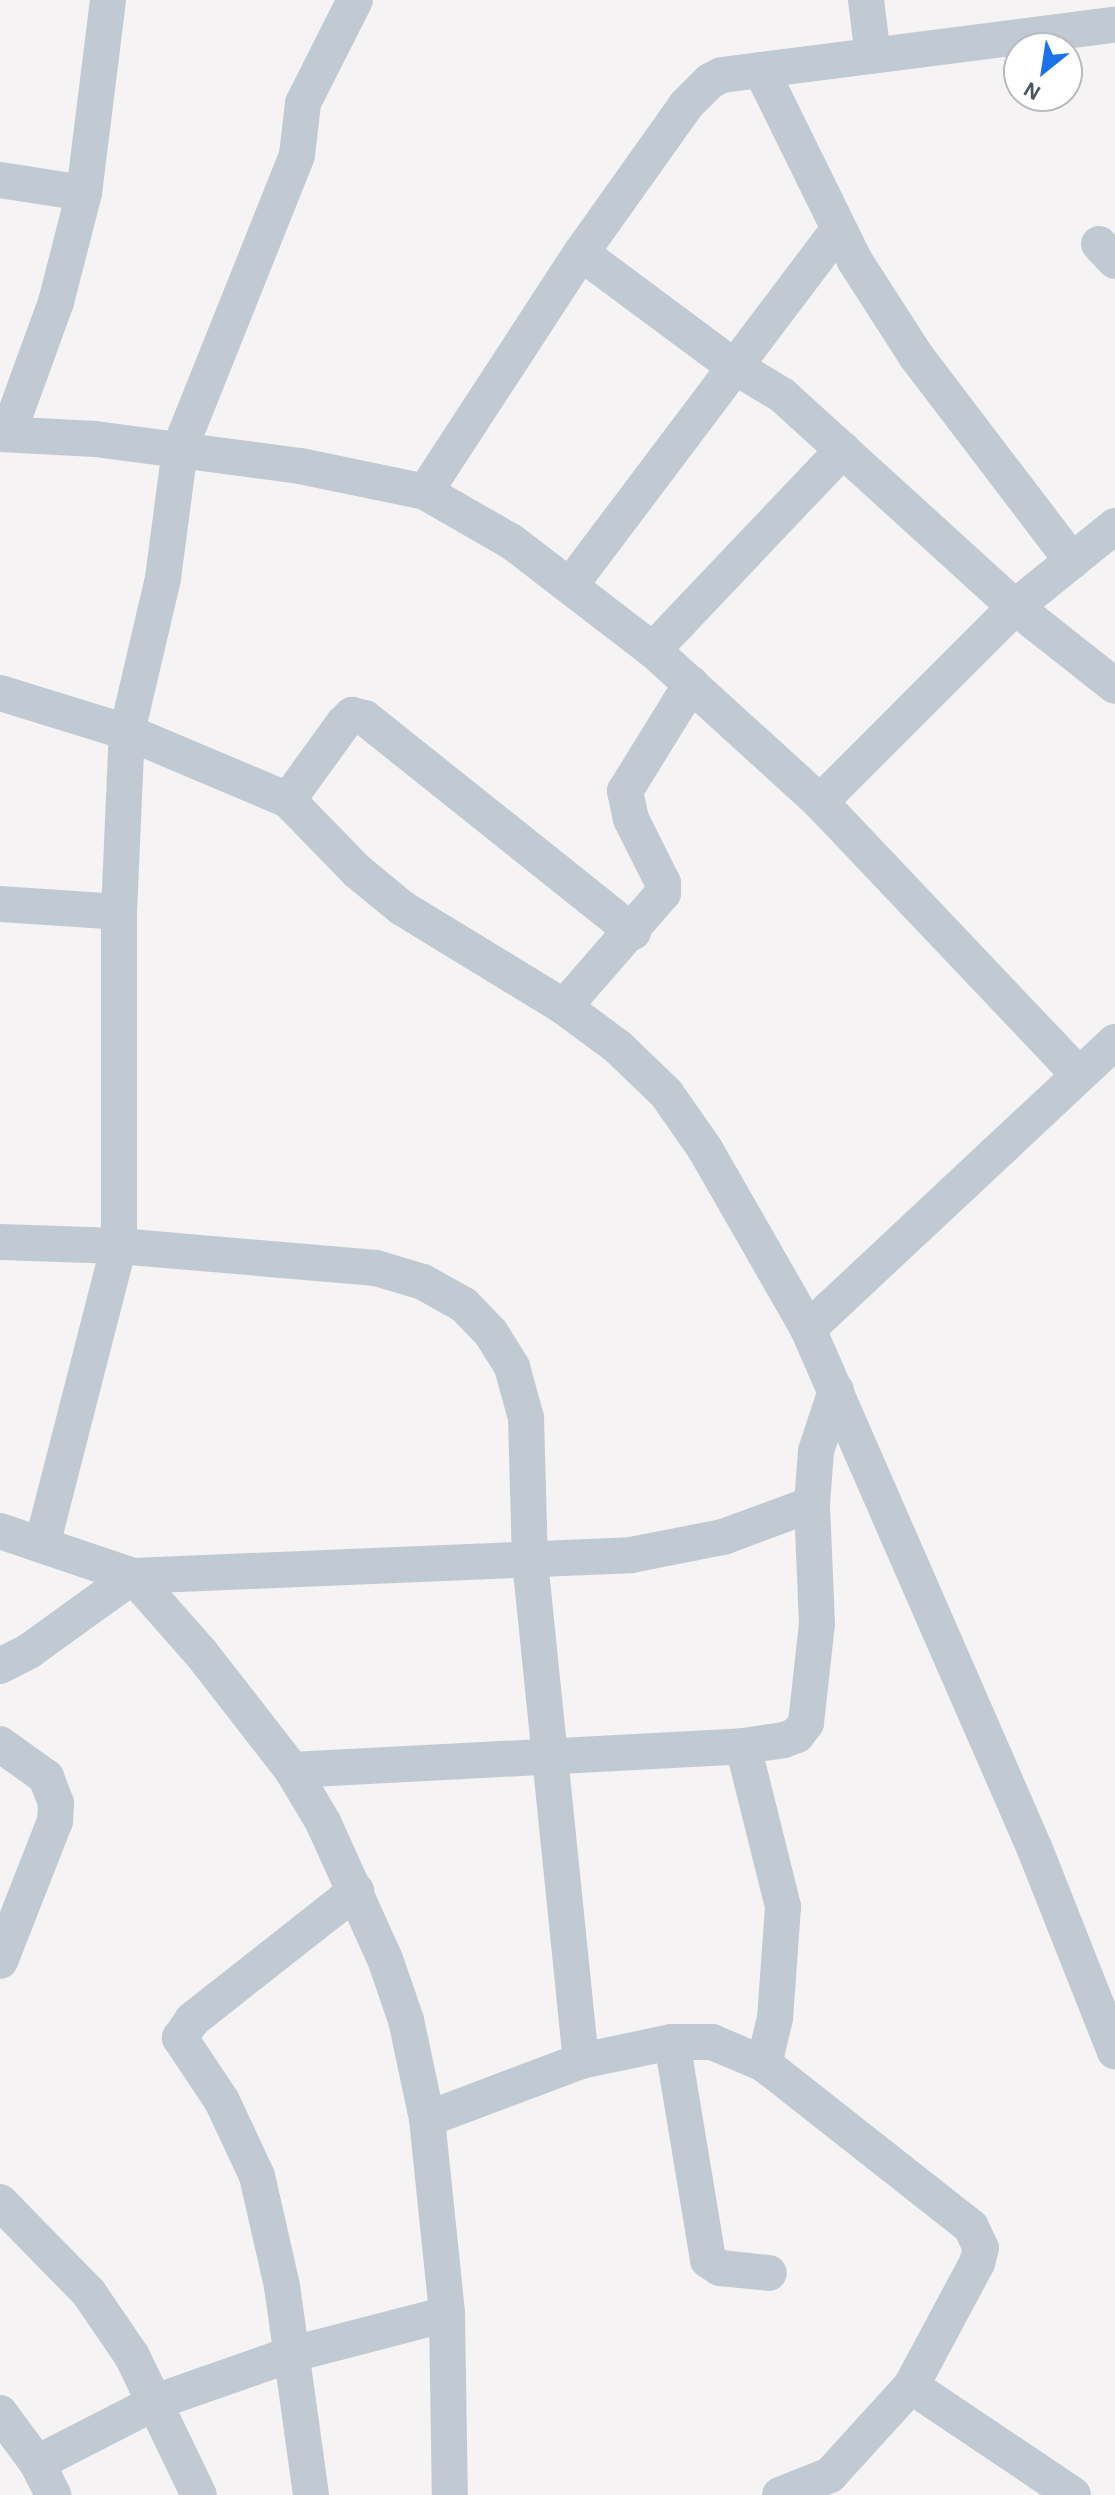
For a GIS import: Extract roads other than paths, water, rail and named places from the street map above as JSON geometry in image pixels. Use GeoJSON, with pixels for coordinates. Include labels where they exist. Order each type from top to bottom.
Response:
{"type":"FeatureCollection","features":[{"type":"Feature","properties":{"kind":"street"},"geometry":{"type":"LineString","coordinates":[[108,0],[84,193],[56,302],[4,434],[180,448],[425,492],[572,583],[653,650],[820,802],[1079,1075]]}},
{"type":"Feature","properties":{"kind":"street"},"geometry":{"type":"LineString","coordinates":[[42,1545],[119,1246],[119,912],[127,732],[163,578],[180,448],[297,155],[303,103],[355,0]]}},
{"type":"Feature","properties":{"kind":"street"},"geometry":{"type":"LineString","coordinates":[[866,0],[873,56]]}},
{"type":"Feature","properties":{"kind":"street"},"geometry":{"type":"LineString","coordinates":[[425,492],[581,253],[698,90],[722,75],[1115,25]]}},
{"type":"Feature","properties":{"kind":"street"},"geometry":{"type":"LineString","coordinates":[[761,70],[837,231],[916,356],[1072,561]]}},
{"type":"Feature","properties":{"kind":"street"},"geometry":{"type":"LineString","coordinates":[[0,180],[84,193]]}},
{"type":"Feature","properties":{"kind":"street"},"geometry":{"type":"LineString","coordinates":[[572,583],[732,365],[837,231]]}},
{"type":"Feature","properties":{"kind":"street"},"geometry":{"type":"LineString","coordinates":[[581,253],[732,365],[782,395],[1015,607],[1115,686]]}},
{"type":"Feature","properties":{"kind":"street"},"geometry":{"type":"LineString","coordinates":[[653,650],[843,450]]}},
{"type":"Feature","properties":{"kind":"street"},"geometry":{"type":"LineString","coordinates":[[820,802],[1015,607],[1115,526]]}},
{"type":"Feature","properties":{"kind":"street"},"geometry":{"type":"LineString","coordinates":[[564,1007],[656,906],[663,883],[631,819],[625,791],[691,684]]}},
{"type":"Feature","properties":{"kind":"street"},"geometry":{"type":"LineString","coordinates":[[0,693],[127,732],[288,800],[402,908],[564,1007],[618,1047],[666,1093],[705,1149],[808,1329],[1034,1847],[1115,2052]]}},
{"type":"Feature","properties":{"kind":"street"},"geometry":{"type":"LineString","coordinates":[[288,800],[343,724],[358,715],[633,932]]}},
{"type":"Feature","properties":{"kind":"street"},"geometry":{"type":"LineString","coordinates":[[0,904],[119,912]]}},
{"type":"Feature","properties":{"kind":"street"},"geometry":{"type":"LineString","coordinates":[[808,1329],[1115,1042]]}},
{"type":"Feature","properties":{"kind":"street"},"geometry":{"type":"LineString","coordinates":[[0,1242],[119,1246],[376,1268],[423,1282],[464,1305],[512,1367],[526,1418],[530,1561],[581,2061]]}},
{"type":"Feature","properties":{"kind":"street"},"geometry":{"type":"LineString","coordinates":[[292,1770],[743,1746],[797,1735],[806,1723],[817,1624],[812,1504],[816,1451],[836,1390]]}},
{"type":"Feature","properties":{"kind":"street"},"geometry":{"type":"LineString","coordinates":[[0,1531],[133,1576],[631,1555],[690,1545],[812,1504]]}},
{"type":"Feature","properties":{"kind":"street"},"geometry":{"type":"LineString","coordinates":[[0,1666],[29,1651],[133,1576]]}},
{"type":"Feature","properties":{"kind":"street"},"geometry":{"type":"LineString","coordinates":[[133,1576],[201,1653],[292,1770],[356,1891],[406,2020],[427,2119],[447,2314],[450,2495]]}},
{"type":"Feature","properties":{"kind":"street"},"geometry":{"type":"LineString","coordinates":[[0,1744],[46,1777],[56,1803],[55,1821],[0,1961]]}},
{"type":"Feature","properties":{"kind":"street"},"geometry":{"type":"LineString","coordinates":[[743,1746],[783,1907],[775,2018],[764,2064]]}},
{"type":"Feature","properties":{"kind":"street"},"geometry":{"type":"LineString","coordinates":[[311,2495],[276,2252],[257,2176],[242,2136],[183,2044],[181,2032],[356,1891]]}},
{"type":"Feature","properties":{"kind":"street"},"geometry":{"type":"LineString","coordinates":[[672,2042],[708,2260],[720,2268],[769,2273]]}},
{"type":"Feature","properties":{"kind":"street"},"geometry":{"type":"LineString","coordinates":[[427,2119],[581,2061],[672,2042],[712,2042],[764,2064],[977,2237],[977,2263],[911,2386],[830,2475],[780,2495]]}},
{"type":"Feature","properties":{"kind":"street"},"geometry":{"type":"LineString","coordinates":[[0,2202],[89,2293],[158,2401],[199,2495]]}},
{"type":"Feature","properties":{"kind":"street"},"geometry":{"type":"LineString","coordinates":[[37,2463],[158,2401],[289,2355],[447,2314]]}},
{"type":"Feature","properties":{"kind":"street"},"geometry":{"type":"LineString","coordinates":[[911,2386],[1073,2495]]}},
{"type":"Feature","properties":{"kind":"street"},"geometry":{"type":"LineString","coordinates":[[0,2413],[37,2463],[53,2495]]}}]}
